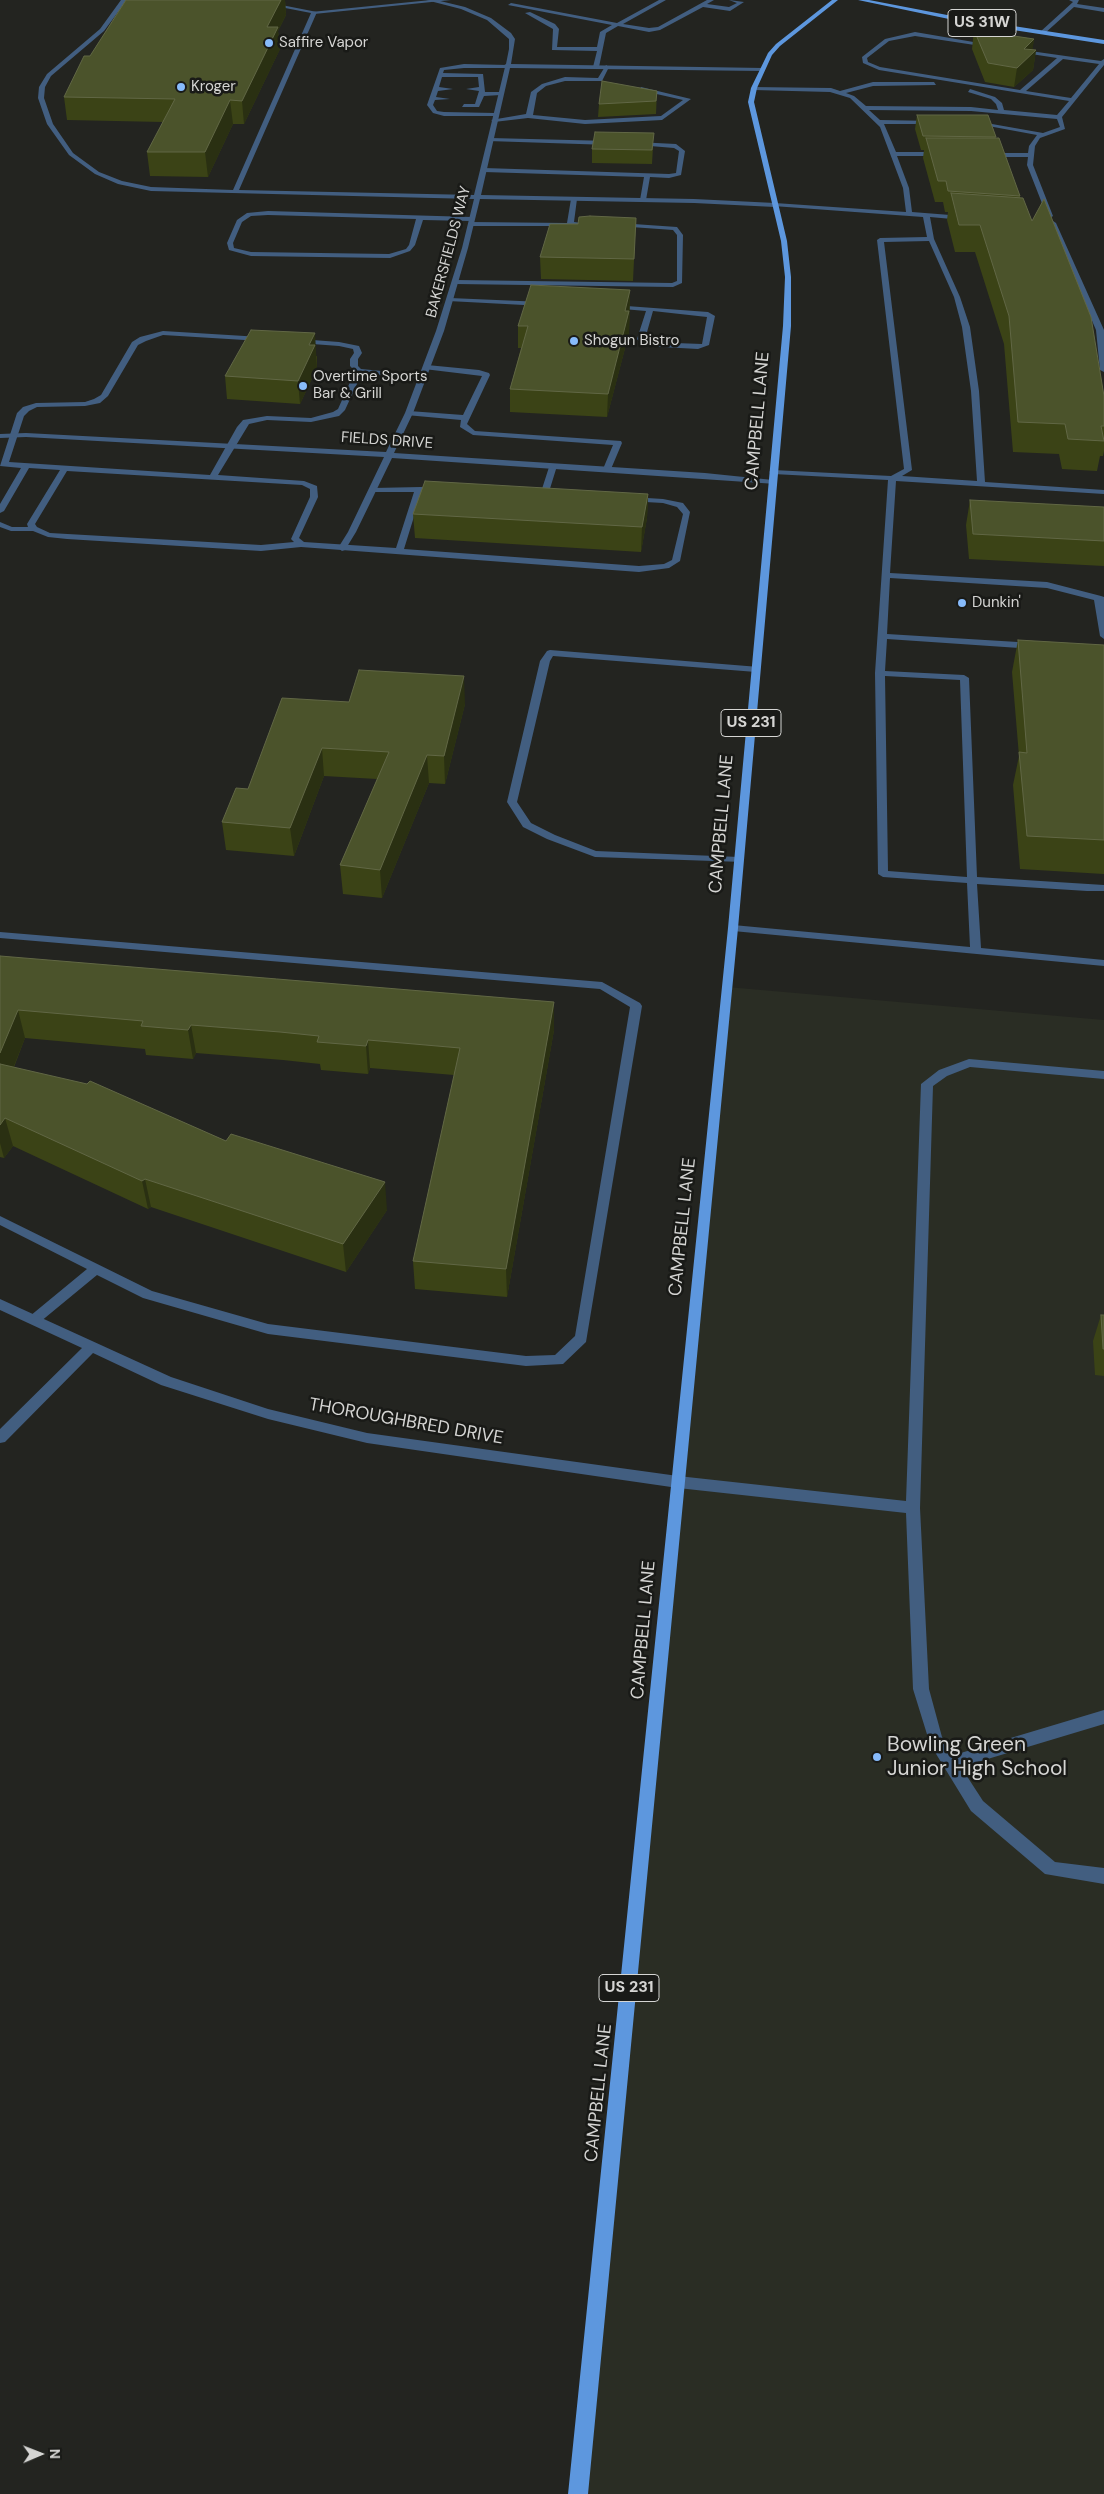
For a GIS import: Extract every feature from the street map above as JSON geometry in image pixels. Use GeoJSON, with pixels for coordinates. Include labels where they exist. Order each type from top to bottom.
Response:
{"type":"FeatureCollection","features":[{"type":"Feature","properties":{"kind":"main road","name":"CAMPBELL LANE"},"geometry":{"type":"LineString","coordinates":[[578,2494],[733,928],[787,326],[788,277],[784,241],[752,112],[754,88],[762,69],[778,45],[835,0]]}},
{"type":"Feature","properties":{"kind":"main road","name":"US 31W"},"geometry":{"type":"LineString","coordinates":[[861,0],[968,21],[1104,42]]}},
{"type":"Feature","properties":{"kind":"street"},"geometry":{"type":"LineString","coordinates":[[124,0],[102,30],[56,69],[44,82],[41,98],[50,124],[71,154],[108,178],[151,189],[736,202],[975,218]]}},
{"type":"Feature","properties":{"kind":"street"},"geometry":{"type":"LineString","coordinates":[[248,0],[314,12],[445,1]]}},
{"type":"Feature","properties":{"kind":"street"},"geometry":{"type":"LineString","coordinates":[[379,7],[390,0]]}},
{"type":"Feature","properties":{"kind":"street","name":"BAKERSFIELDS WAY"},"geometry":{"type":"LineString","coordinates":[[342,548],[373,490],[409,414],[450,300],[484,170],[506,66],[513,44],[512,39],[504,29],[474,12],[445,1],[429,0]]}},
{"type":"Feature","properties":{"kind":"street"},"geometry":{"type":"LineString","coordinates":[[596,67],[603,32],[663,0]]}},
{"type":"Feature","properties":{"kind":"street"},"geometry":{"type":"LineString","coordinates":[[511,2],[648,30],[660,28],[712,0]]}},
{"type":"Feature","properties":{"kind":"street"},"geometry":{"type":"LineString","coordinates":[[703,5],[730,9],[741,2],[732,0]]}},
{"type":"Feature","properties":{"kind":"street"},"geometry":{"type":"LineString","coordinates":[[1042,33],[1072,2],[1078,0]]}},
{"type":"Feature","properties":{"kind":"street"},"geometry":{"type":"LineString","coordinates":[[511,2],[553,25],[556,29],[554,49],[600,49]]}},
{"type":"Feature","properties":{"kind":"street"},"geometry":{"type":"LineString","coordinates":[[1072,2],[1104,10]]}},
{"type":"Feature","properties":{"kind":"street"},"geometry":{"type":"LineString","coordinates":[[235,192],[314,12]]}},
{"type":"Feature","properties":{"kind":"street"},"geometry":{"type":"LineString","coordinates":[[995,46],[928,35],[906,35],[887,40],[865,55],[866,63],[879,68],[1072,100]]}},
{"type":"Feature","properties":{"kind":"street"},"geometry":{"type":"LineString","coordinates":[[1015,49],[1103,62]]}},
{"type":"Feature","properties":{"kind":"street"},"geometry":{"type":"LineString","coordinates":[[1021,92],[1061,57]]}},
{"type":"Feature","properties":{"kind":"street"},"geometry":{"type":"LineString","coordinates":[[1059,117],[1103,62]]}},
{"type":"Feature","properties":{"kind":"street"},"geometry":{"type":"LineString","coordinates":[[430,105],[439,74],[442,69],[450,67],[762,69]]}},
{"type":"Feature","properties":{"kind":"street"},"geometry":{"type":"LineString","coordinates":[[600,80],[606,67]]}},
{"type":"Feature","properties":{"kind":"street"},"geometry":{"type":"LineString","coordinates":[[870,85],[866,81],[869,75],[879,68]]}},
{"type":"Feature","properties":{"kind":"street"},"geometry":{"type":"LineString","coordinates":[[439,74],[481,75],[482,91],[477,106],[465,102]]}},
{"type":"Feature","properties":{"kind":"street"},"geometry":{"type":"LineString","coordinates":[[528,116],[531,113],[534,92],[544,85],[565,79],[609,82]]}},
{"type":"Feature","properties":{"kind":"street"},"geometry":{"type":"LineString","coordinates":[[840,93],[870,85],[933,84],[970,90],[993,98],[999,102],[1001,111]]}},
{"type":"Feature","properties":{"kind":"street"},"geometry":{"type":"LineString","coordinates":[[436,85],[451,85]]}},
{"type":"Feature","properties":{"kind":"street"},"geometry":{"type":"LineString","coordinates":[[469,86],[482,91],[500,94]]}},
{"type":"Feature","properties":{"kind":"street"},"geometry":{"type":"LineString","coordinates":[[430,105],[436,112],[444,114],[495,118],[528,116],[585,122],[662,118],[688,99],[637,88]]}},
{"type":"Feature","properties":{"kind":"street"},"geometry":{"type":"LineString","coordinates":[[754,88],[831,90],[852,98],[883,126],[906,188],[909,214]]}},
{"type":"Feature","properties":{"kind":"street"},"geometry":{"type":"LineString","coordinates":[[657,98],[664,94]]}},
{"type":"Feature","properties":{"kind":"street"},"geometry":{"type":"LineString","coordinates":[[430,105],[446,102],[432,98]]}},
{"type":"Feature","properties":{"kind":"street"},"geometry":{"type":"LineString","coordinates":[[864,108],[1001,111],[1059,117]]}},
{"type":"Feature","properties":{"kind":"street"},"geometry":{"type":"LineString","coordinates":[[626,120],[633,114]]}},
{"type":"Feature","properties":{"kind":"street"},"geometry":{"type":"LineString","coordinates":[[1059,117],[1063,128],[1038,137],[1032,146],[1030,164],[1053,223],[1100,330],[1104,370]]}},
{"type":"Feature","properties":{"kind":"street"},"geometry":{"type":"LineString","coordinates":[[879,122],[936,122]]}},
{"type":"Feature","properties":{"kind":"street"},"geometry":{"type":"LineString","coordinates":[[965,122],[1044,135]]}},
{"type":"Feature","properties":{"kind":"street"},"geometry":{"type":"LineString","coordinates":[[490,140],[614,143]]}},
{"type":"Feature","properties":{"kind":"street"},"geometry":{"type":"LineString","coordinates":[[484,170],[646,176],[679,174],[682,151],[670,144],[632,143]]}},
{"type":"Feature","properties":{"kind":"street"},"geometry":{"type":"LineString","coordinates":[[894,154],[952,154]]}},
{"type":"Feature","properties":{"kind":"street"},"geometry":{"type":"LineString","coordinates":[[982,154],[1031,155]]}},
{"type":"Feature","properties":{"kind":"street"},"geometry":{"type":"LineString","coordinates":[[643,200],[646,176]]}},
{"type":"Feature","properties":{"kind":"street"},"geometry":{"type":"LineString","coordinates":[[570,224],[574,199]]}},
{"type":"Feature","properties":{"kind":"street"},"geometry":{"type":"LineString","coordinates":[[420,218],[412,244],[408,250],[390,256],[251,254],[231,249],[230,243],[239,222],[249,214],[420,218],[471,222],[598,225]]}},
{"type":"Feature","properties":{"kind":"street"},"geometry":{"type":"LineString","coordinates":[[926,215],[931,239],[958,298],[966,327],[974,391],[981,484]]}},
{"type":"Feature","properties":{"kind":"street"},"geometry":{"type":"LineString","coordinates":[[1034,222],[1053,223]]}},
{"type":"Feature","properties":{"kind":"street"},"geometry":{"type":"LineString","coordinates":[[456,282],[673,285],[680,282],[680,235],[675,228],[608,225]]}},
{"type":"Feature","properties":{"kind":"street"},"geometry":{"type":"LineString","coordinates":[[931,239],[880,240],[908,470],[892,478],[882,636],[880,673],[883,874],[1104,888]]}},
{"type":"Feature","properties":{"kind":"street"},"geometry":{"type":"LineString","coordinates":[[450,300],[548,304]]}},
{"type":"Feature","properties":{"kind":"street"},"geometry":{"type":"LineString","coordinates":[[604,307],[650,309],[706,313],[711,316],[705,345],[698,347],[646,344],[641,339],[650,309]]}},
{"type":"Feature","properties":{"kind":"street"},"geometry":{"type":"LineString","coordinates":[[271,340],[174,334],[153,335],[135,344],[104,396],[97,402],[36,405],[26,409],[20,415],[2,464],[304,483],[314,488],[314,497],[295,539],[301,544]]}},
{"type":"Feature","properties":{"kind":"street"},"geometry":{"type":"LineString","coordinates":[[291,341],[339,344],[356,348],[358,353],[354,360],[354,366],[359,371],[423,377]]}},
{"type":"Feature","properties":{"kind":"street"},"geometry":{"type":"LineString","coordinates":[[427,367],[479,372],[486,375],[463,425],[473,432],[618,443],[607,469]]}},
{"type":"Feature","properties":{"kind":"street"},"geometry":{"type":"LineString","coordinates":[[213,477],[241,426],[254,420],[267,418],[311,420],[336,414],[341,410],[359,371]]}},
{"type":"Feature","properties":{"kind":"street"},"geometry":{"type":"LineString","coordinates":[[409,414],[466,418]]}},
{"type":"Feature","properties":{"kind":"street","name":"FIELDS DRIVE"},"geometry":{"type":"LineString","coordinates":[[0,436],[13,435],[389,454],[705,475],[892,478],[1104,492]]}},
{"type":"Feature","properties":{"kind":"street"},"geometry":{"type":"LineString","coordinates":[[0,511],[27,466]]}},
{"type":"Feature","properties":{"kind":"street"},"geometry":{"type":"LineString","coordinates":[[544,495],[553,466]]}},
{"type":"Feature","properties":{"kind":"street"},"geometry":{"type":"LineString","coordinates":[[34,530],[31,524],[65,468]]}},
{"type":"Feature","properties":{"kind":"street"},"geometry":{"type":"LineString","coordinates":[[399,551],[417,493],[421,489]]}},
{"type":"Feature","properties":{"kind":"street"},"geometry":{"type":"LineString","coordinates":[[373,490],[449,490]]}},
{"type":"Feature","properties":{"kind":"street"},"geometry":{"type":"LineString","coordinates":[[525,494],[554,495]]}},
{"type":"Feature","properties":{"kind":"street"},"geometry":{"type":"LineString","coordinates":[[0,524],[11,529],[34,530],[67,537],[276,548],[301,544],[639,569],[666,566],[676,561],[687,514],[680,505],[664,501],[624,499]]}},
{"type":"Feature","properties":{"kind":"street"},"geometry":{"type":"LineString","coordinates":[[886,575],[1048,585],[1101,599],[1104,636]]}},
{"type":"Feature","properties":{"kind":"street"},"geometry":{"type":"LineString","coordinates":[[882,636],[1046,646]]}},
{"type":"Feature","properties":{"kind":"street"},"geometry":{"type":"LineString","coordinates":[[739,860],[595,854],[550,837],[528,825],[512,802],[546,661],[550,653],[756,669]]}},
{"type":"Feature","properties":{"kind":"street"},"geometry":{"type":"LineString","coordinates":[[880,673],[964,678],[976,951]]}},
{"type":"Feature","properties":{"kind":"street"},"geometry":{"type":"LineString","coordinates":[[733,928],[1104,963]]}},
{"type":"Feature","properties":{"kind":"street"},"geometry":{"type":"LineString","coordinates":[[0,935],[602,986],[636,1006],[581,1338],[558,1360],[526,1361],[268,1330],[148,1295],[0,1220]]}},
{"type":"Feature","properties":{"kind":"street"},"geometry":{"type":"LineString","coordinates":[[1104,1075],[969,1063],[943,1073],[927,1084],[912,1508],[921,1689],[935,1738],[977,1806],[1051,1869],[1104,1876]]}},
{"type":"Feature","properties":{"kind":"street"},"geometry":{"type":"LineString","coordinates":[[35,1319],[97,1268]]}},
{"type":"Feature","properties":{"kind":"street","name":"THOROUGHBRED DRIVE"},"geometry":{"type":"LineString","coordinates":[[0,1304],[35,1319],[90,1348],[166,1381],[268,1414],[318,1427],[413,1446],[678,1482],[912,1508]]}},
{"type":"Feature","properties":{"kind":"street"},"geometry":{"type":"LineString","coordinates":[[0,1438],[90,1348]]}},
{"type":"Feature","properties":{"kind":"street"},"geometry":{"type":"LineString","coordinates":[[951,1763],[1104,1717]]}},
{"type":"Feature","properties":{"kind":"shaded area","name":"Bowling Green Junior High School"},"geometry":{"type":"Polygon","coordinates":[[[727,987],[1104,1020],[1104,2494],[577,2494],[727,987]]]}},
{"type":"Feature","properties":{"kind":"building"},"geometry":{"type":"Polygon","coordinates":[[[126,0],[281,0],[267,27],[278,27],[242,101],[230,100],[205,152],[147,152],[175,99],[64,97],[84,56],[90,56],[126,0]]]}},
{"type":"Feature","properties":{"kind":"building"},"geometry":{"type":"Polygon","coordinates":[[[974,30],[1034,39],[1024,49],[1036,50],[1017,68],[988,63],[974,30]]]}},
{"type":"Feature","properties":{"kind":"building"},"geometry":{"type":"Polygon","coordinates":[[[602,81],[657,91],[656,101],[599,104],[602,81]]]}},
{"type":"Feature","properties":{"kind":"building"},"geometry":{"type":"Polygon","coordinates":[[[917,115],[988,115],[996,137],[923,136],[917,115]]]}},
{"type":"Feature","properties":{"kind":"building"},"geometry":{"type":"Polygon","coordinates":[[[595,132],[654,133],[652,150],[592,149],[595,132]]]}},
{"type":"Feature","properties":{"kind":"building"},"geometry":{"type":"Polygon","coordinates":[[[926,138],[999,138],[1020,196],[948,191],[946,181],[938,181],[926,138]]]}},
{"type":"Feature","properties":{"kind":"building"},"geometry":{"type":"Polygon","coordinates":[[[951,193],[1023,198],[1032,221],[1044,199],[1091,317],[1104,396],[1104,426],[1101,426],[1104,441],[1068,439],[1065,424],[1018,422],[1009,316],[980,225],[959,225],[951,193]]]}},
{"type":"Feature","properties":{"kind":"building"},"geometry":{"type":"Polygon","coordinates":[[[579,217],[636,218],[634,259],[540,257],[550,224],[578,224],[579,217]]]}},
{"type":"Feature","properties":{"kind":"building"},"geometry":{"type":"Polygon","coordinates":[[[531,285],[630,290],[625,311],[629,311],[608,394],[510,389],[528,326],[518,326],[531,285]]]}},
{"type":"Feature","properties":{"kind":"building"},"geometry":{"type":"Polygon","coordinates":[[[251,330],[315,333],[309,345],[315,345],[298,381],[225,376],[251,330]]]}},
{"type":"Feature","properties":{"kind":"building"},"geometry":{"type":"Polygon","coordinates":[[[425,481],[648,494],[642,527],[413,514],[425,481]]]}},
{"type":"Feature","properties":{"kind":"building"},"geometry":{"type":"Polygon","coordinates":[[[970,500],[1104,507],[1104,541],[973,534],[970,500]]]}},
{"type":"Feature","properties":{"kind":"building"},"geometry":{"type":"Polygon","coordinates":[[[1018,640],[1104,645],[1104,840],[1027,836],[1019,752],[1027,753],[1018,640]]]}},
{"type":"Feature","properties":{"kind":"building"},"geometry":{"type":"Polygon","coordinates":[[[359,670],[464,676],[444,756],[427,755],[380,870],[340,865],[389,752],[322,748],[290,828],[222,822],[236,788],[248,789],[282,698],[349,702],[359,670]]]}},
{"type":"Feature","properties":{"kind":"building"},"geometry":{"type":"Polygon","coordinates":[[[0,956],[554,1002],[506,1269],[413,1261],[460,1048],[368,1040],[366,1046],[317,1042],[319,1036],[191,1025],[188,1030],[141,1026],[143,1021],[18,1010],[0,1053],[0,956]]]}},
{"type":"Feature","properties":{"kind":"building"},"geometry":{"type":"Polygon","coordinates":[[[0,1064],[87,1084],[90,1081],[226,1141],[231,1134],[385,1182],[343,1244],[145,1179],[142,1181],[5,1118],[0,1125],[0,1064]]]}},
{"type":"Feature","properties":{"kind":"building"},"geometry":{"type":"Polygon","coordinates":[[[1101,1315],[1104,1315],[1104,1349],[1103,1349],[1101,1315]]]}},
{"type":"Feature","properties":{"kind":"place","name":"Saffire Vapor"},"geometry":{"type":"Point","coordinates":[269,43]}},
{"type":"Feature","properties":{"kind":"place","name":"Kroger"},"geometry":{"type":"Point","coordinates":[181,87]}},
{"type":"Feature","properties":{"kind":"place","name":"Shogun Bistro"},"geometry":{"type":"Point","coordinates":[574,341]}},
{"type":"Feature","properties":{"kind":"place","name":"Overtime Sports Bar & Grill"},"geometry":{"type":"Point","coordinates":[303,386]}},
{"type":"Feature","properties":{"kind":"place","name":"Dunkin'"},"geometry":{"type":"Point","coordinates":[962,603]}},
{"type":"Feature","properties":{"kind":"place","name":"Bowling Green Junior High School"},"geometry":{"type":"Point","coordinates":[877,1757]}}]}
